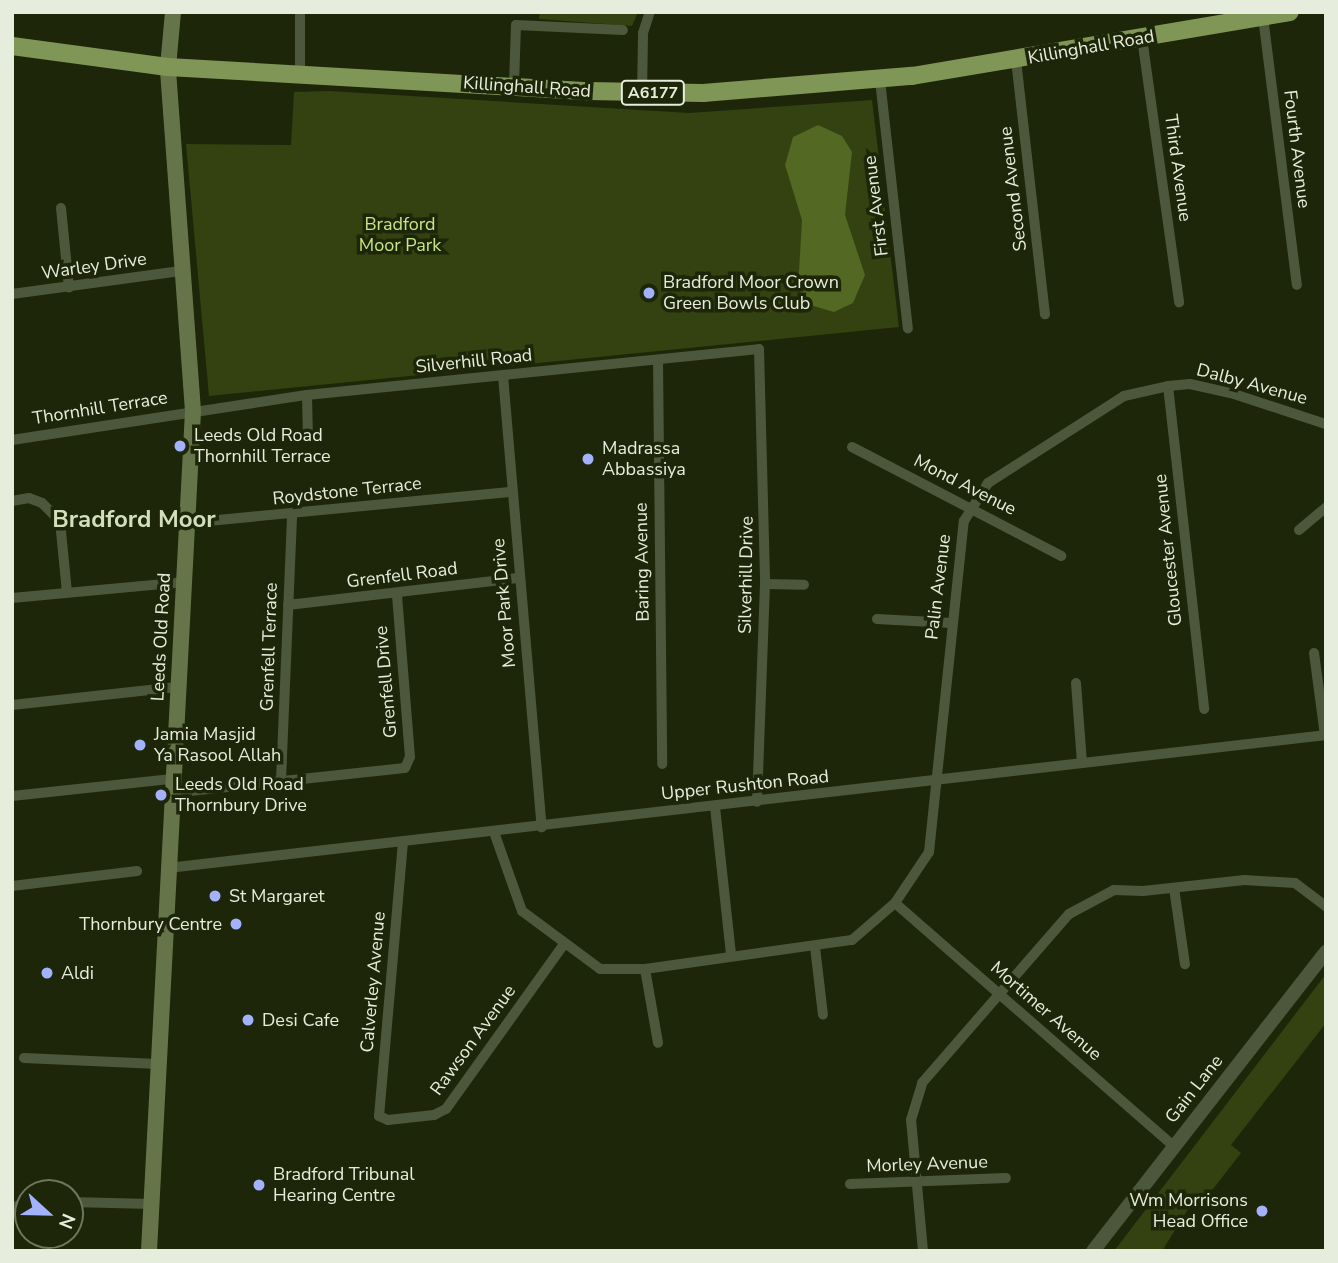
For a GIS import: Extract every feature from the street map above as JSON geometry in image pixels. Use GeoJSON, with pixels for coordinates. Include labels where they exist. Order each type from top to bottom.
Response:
{"type":"FeatureCollection","features":[{"type":"Feature","properties":{"kind":"highway","name":"Killinghall Road"},"geometry":{"type":"LineString","coordinates":[[12,46],[169,67],[642,93],[803,88],[880,80],[1016,60],[1290,12]]}},
{"type":"Feature","properties":{"kind":"main road","name":"Leeds Old Road"},"geometry":{"type":"LineString","coordinates":[[149,1251],[171,786],[193,411],[180,271],[169,67],[171,13]]}},
{"type":"Feature","properties":{"kind":"street"},"geometry":{"type":"LineString","coordinates":[[300,12],[300,75]]}},
{"type":"Feature","properties":{"kind":"street"},"geometry":{"type":"LineString","coordinates":[[642,93],[643,33],[650,12]]}},
{"type":"Feature","properties":{"kind":"street","name":"Fourth Avenue"},"geometry":{"type":"LineString","coordinates":[[1263,17],[1297,285]]}},
{"type":"Feature","properties":{"kind":"street"},"geometry":{"type":"LineString","coordinates":[[514,85],[516,25],[623,30]]}},
{"type":"Feature","properties":{"kind":"street","name":"Third Avenue"},"geometry":{"type":"LineString","coordinates":[[1142,38],[1179,302]]}},
{"type":"Feature","properties":{"kind":"street","name":"Second Avenue"},"geometry":{"type":"LineString","coordinates":[[1016,60],[1045,314]]}},
{"type":"Feature","properties":{"kind":"street","name":"First Avenue"},"geometry":{"type":"LineString","coordinates":[[880,80],[908,328]]}},
{"type":"Feature","properties":{"kind":"street"},"geometry":{"type":"LineString","coordinates":[[61,208],[69,288]]}},
{"type":"Feature","properties":{"kind":"street","name":"Warley Drive"},"geometry":{"type":"LineString","coordinates":[[12,294],[180,271]]}},
{"type":"Feature","properties":{"kind":"street","name":"Silverhill Road"},"geometry":{"type":"LineString","coordinates":[[193,411],[307,395],[759,349]]}},
{"type":"Feature","properties":{"kind":"street","name":"Silverhill Drive"},"geometry":{"type":"LineString","coordinates":[[757,802],[765,584],[759,349]]}},
{"type":"Feature","properties":{"kind":"street","name":"Baring Avenue"},"geometry":{"type":"LineString","coordinates":[[658,360],[662,764]]}},
{"type":"Feature","properties":{"kind":"street","name":"Moor Park Drive"},"geometry":{"type":"LineString","coordinates":[[503,376],[510,492],[542,827]]}},
{"type":"Feature","properties":{"kind":"street","name":"Dalby Avenue"},"geometry":{"type":"LineString","coordinates":[[1168,386],[1190,384],[1223,391],[1326,424]]}},
{"type":"Feature","properties":{"kind":"street","name":"Palin Avenue"},"geometry":{"type":"LineString","coordinates":[[494,832],[522,911],[600,969],[645,969],[731,955],[815,947],[866,933],[895,902],[929,852],[951,623],[964,521],[988,483],[1014,463],[1124,396],[1168,386]]}},
{"type":"Feature","properties":{"kind":"street","name":"Gloucester Avenue"},"geometry":{"type":"LineString","coordinates":[[1168,386],[1204,709]]}},
{"type":"Feature","properties":{"kind":"street"},"geometry":{"type":"LineString","coordinates":[[307,395],[308,439]]}},
{"type":"Feature","properties":{"kind":"street","name":"Thornhill Terrace"},"geometry":{"type":"LineString","coordinates":[[12,440],[193,411]]}},
{"type":"Feature","properties":{"kind":"street","name":"Mond Avenue"},"geometry":{"type":"LineString","coordinates":[[852,447],[972,507],[1061,556]]}},
{"type":"Feature","properties":{"kind":"street","name":"Roydstone Terrace"},"geometry":{"type":"LineString","coordinates":[[187,523],[510,492]]}},
{"type":"Feature","properties":{"kind":"street"},"geometry":{"type":"LineString","coordinates":[[12,501],[30,498],[42,503],[60,521],[67,593]]}},
{"type":"Feature","properties":{"kind":"street"},"geometry":{"type":"LineString","coordinates":[[1299,530],[1326,507]]}},
{"type":"Feature","properties":{"kind":"street","name":"Grenfell Terrace"},"geometry":{"type":"LineString","coordinates":[[281,780],[292,514]]}},
{"type":"Feature","properties":{"kind":"street","name":"Grenfell Road"},"geometry":{"type":"LineString","coordinates":[[288,605],[519,578]]}},
{"type":"Feature","properties":{"kind":"street"},"geometry":{"type":"LineString","coordinates":[[12,598],[183,582]]}},
{"type":"Feature","properties":{"kind":"street"},"geometry":{"type":"LineString","coordinates":[[765,584],[804,585]]}},
{"type":"Feature","properties":{"kind":"street","name":"Grenfell Drive"},"geometry":{"type":"LineString","coordinates":[[281,780],[405,768],[410,757],[397,594]]}},
{"type":"Feature","properties":{"kind":"street"},"geometry":{"type":"LineString","coordinates":[[877,619],[951,623]]}},
{"type":"Feature","properties":{"kind":"street"},"geometry":{"type":"LineString","coordinates":[[1314,653],[1326,736]]}},
{"type":"Feature","properties":{"kind":"street"},"geometry":{"type":"LineString","coordinates":[[1076,683],[1082,762]]}},
{"type":"Feature","properties":{"kind":"street"},"geometry":{"type":"LineString","coordinates":[[12,705],[177,687]]}},
{"type":"Feature","properties":{"kind":"street","name":"Upper Rushton Road"},"geometry":{"type":"LineString","coordinates":[[168,868],[1326,736]]}},
{"type":"Feature","properties":{"kind":"street"},"geometry":{"type":"LineString","coordinates":[[12,796],[281,780]]}},
{"type":"Feature","properties":{"kind":"street"},"geometry":{"type":"LineString","coordinates":[[715,807],[731,955]]}},
{"type":"Feature","properties":{"kind":"street","name":"Calverley Avenue"},"geometry":{"type":"LineString","coordinates":[[388,1120],[379,1116],[379,1102],[403,842]]}},
{"type":"Feature","properties":{"kind":"street"},"geometry":{"type":"LineString","coordinates":[[12,886],[137,870]]}},
{"type":"Feature","properties":{"kind":"street"},"geometry":{"type":"LineString","coordinates":[[923,1251],[911,1120],[922,1083],[1069,914],[1114,890],[1174,888],[1244,880],[1295,883],[1326,906]]}},
{"type":"Feature","properties":{"kind":"street"},"geometry":{"type":"LineString","coordinates":[[1174,888],[1185,964]]}},
{"type":"Feature","properties":{"kind":"street","name":"Mortimer Avenue"},"geometry":{"type":"LineString","coordinates":[[895,902],[1174,1146]]}},
{"type":"Feature","properties":{"kind":"street","name":"Rawson Avenue"},"geometry":{"type":"LineString","coordinates":[[388,1120],[434,1115],[446,1109],[564,944]]}},
{"type":"Feature","properties":{"kind":"street"},"geometry":{"type":"LineString","coordinates":[[815,947],[823,1015]]}},
{"type":"Feature","properties":{"kind":"street","name":"Gain Lane"},"geometry":{"type":"LineString","coordinates":[[1093,1251],[1326,952]]}},
{"type":"Feature","properties":{"kind":"street"},"geometry":{"type":"LineString","coordinates":[[645,969],[658,1043]]}},
{"type":"Feature","properties":{"kind":"street"},"geometry":{"type":"LineString","coordinates":[[24,1058],[158,1064]]}},
{"type":"Feature","properties":{"kind":"street","name":"Morley Avenue"},"geometry":{"type":"LineString","coordinates":[[850,1184],[917,1184],[1006,1178]]}},
{"type":"Feature","properties":{"kind":"street"},"geometry":{"type":"LineString","coordinates":[[84,1202],[152,1204]]}},
{"type":"Feature","properties":{"kind":"green space"},"geometry":{"type":"Polygon","coordinates":[[[540,12],[638,12],[632,26],[539,19],[540,12]]]}},
{"type":"Feature","properties":{"kind":"green space","name":"Bradford Moor Park"},"geometry":{"type":"Polygon","coordinates":[[[329,91],[689,113],[872,100],[899,327],[209,396],[186,144],[291,145],[294,92],[329,91]]]}},
{"type":"Feature","properties":{"kind":"green space"},"geometry":{"type":"Polygon","coordinates":[[[1326,974],[1326,1023],[1231,1145],[1241,1153],[1213,1189],[1190,1206],[1162,1251],[1114,1251],[1326,974]]]}},
{"type":"Feature","properties":{"kind":"shaded area"},"geometry":{"type":"Polygon","coordinates":[[[818,125],[842,136],[852,152],[845,215],[865,275],[853,303],[834,312],[807,304],[798,288],[802,220],[785,165],[793,137],[818,125]]]}},
{"type":"Feature","properties":{"kind":"place","name":"Bradford Moor Crown Green Bowls Club"},"geometry":{"type":"Point","coordinates":[649,293]}},
{"type":"Feature","properties":{"kind":"place","name":"Leeds Old Road Thornhill Terrace"},"geometry":{"type":"Point","coordinates":[180,446]}},
{"type":"Feature","properties":{"kind":"place","name":"Madrassa Abbassiya"},"geometry":{"type":"Point","coordinates":[588,459]}},
{"type":"Feature","properties":{"kind":"place","name":"Jamia Masjid Ya Rasool Allah"},"geometry":{"type":"Point","coordinates":[140,745]}},
{"type":"Feature","properties":{"kind":"place","name":"Leeds Old Road Thornbury Drive"},"geometry":{"type":"Point","coordinates":[161,795]}},
{"type":"Feature","properties":{"kind":"place","name":"St Margaret"},"geometry":{"type":"Point","coordinates":[215,896]}},
{"type":"Feature","properties":{"kind":"place","name":"Thornbury Centre"},"geometry":{"type":"Point","coordinates":[236,924]}},
{"type":"Feature","properties":{"kind":"place","name":"Aldi"},"geometry":{"type":"Point","coordinates":[47,973]}},
{"type":"Feature","properties":{"kind":"place","name":"Desi Cafe"},"geometry":{"type":"Point","coordinates":[248,1020]}},
{"type":"Feature","properties":{"kind":"place","name":"Bradford Tribunal Hearing Centre"},"geometry":{"type":"Point","coordinates":[259,1185]}},
{"type":"Feature","properties":{"kind":"place","name":"Wm Morrisons Head Office"},"geometry":{"type":"Point","coordinates":[1262,1211]}},
{"type":"Feature","properties":{"kind":"district","name":"Bradford Moor"},"geometry":{"type":"Point","coordinates":[134,520]}}]}
